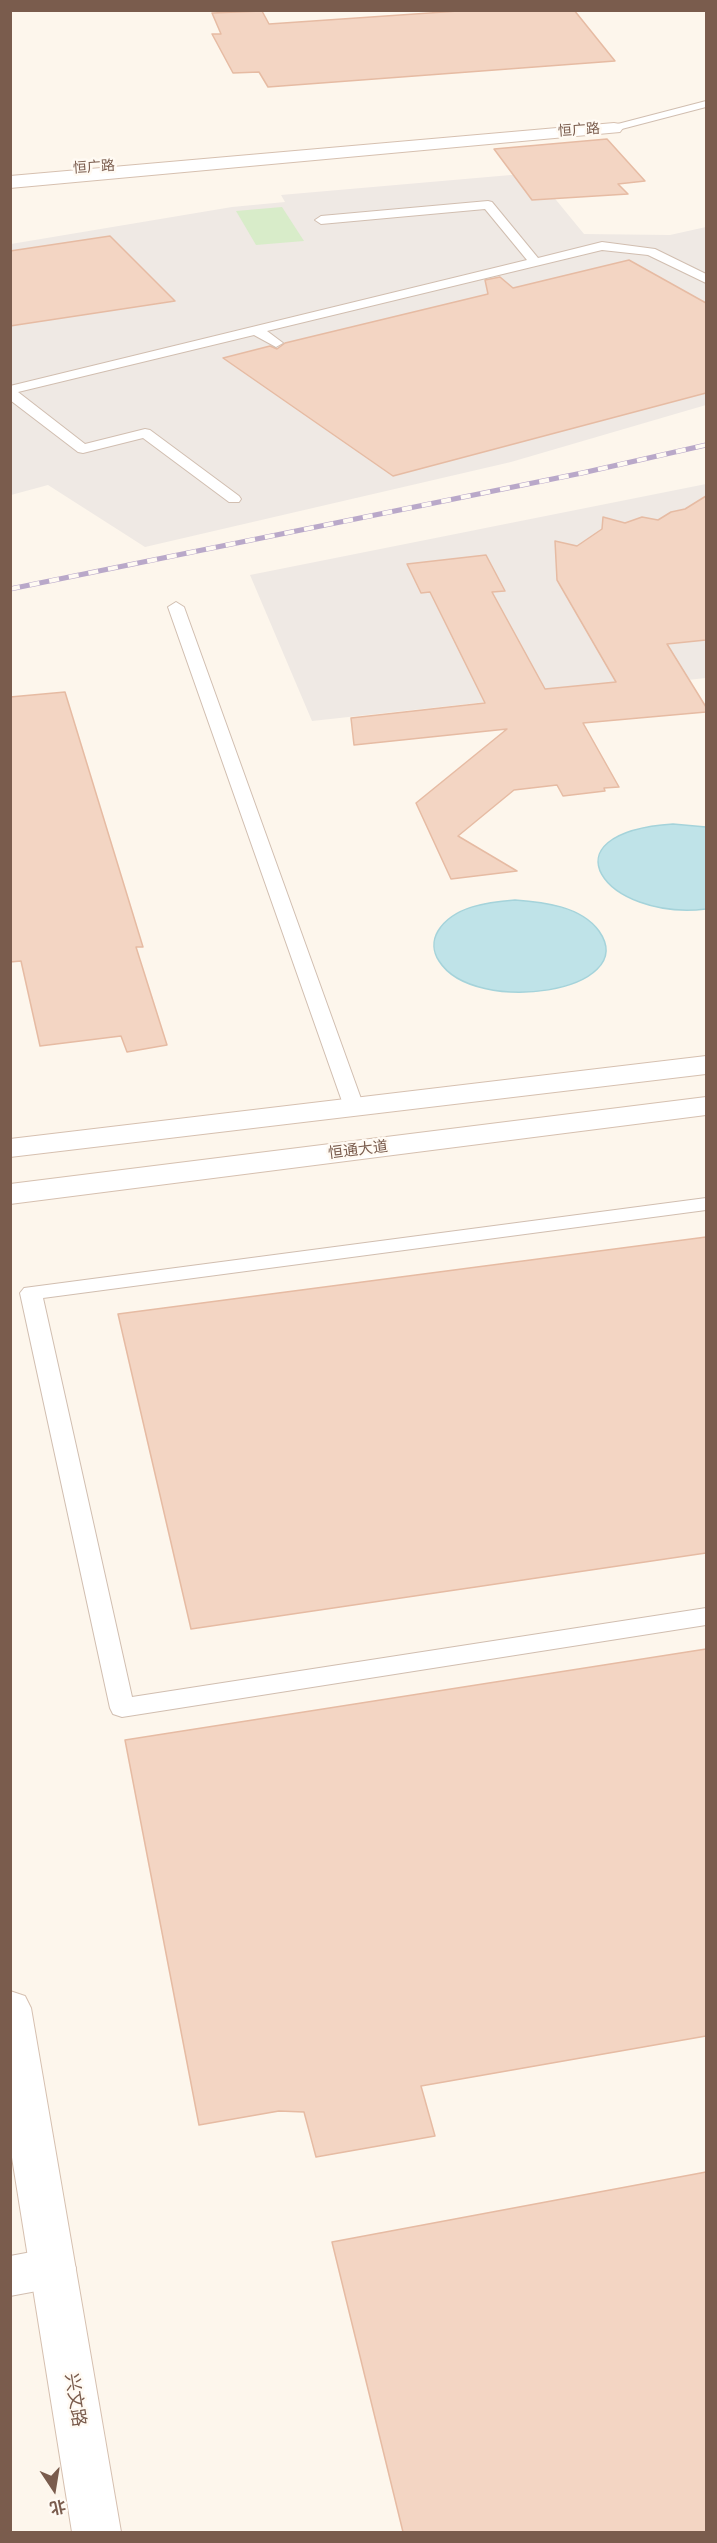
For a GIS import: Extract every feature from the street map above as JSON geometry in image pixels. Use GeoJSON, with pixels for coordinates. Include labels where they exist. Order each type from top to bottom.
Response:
{"type":"FeatureCollection","features":[{"type":"Feature","properties":{"kind":"street","name":"恒广路"},"geometry":{"type":"LineString","coordinates":[[10,173],[614,128]]}},
{"type":"Feature","properties":{"kind":"street","name":"恒广路"},"geometry":{"type":"LineString","coordinates":[[10,182],[614,128]]}},
{"type":"Feature","properties":{"kind":"street"},"geometry":{"type":"LineString","coordinates":[[10,1148],[706,1065]]}},
{"type":"Feature","properties":{"kind":"street","name":"恒通大道"},"geometry":{"type":"LineString","coordinates":[[10,1194],[706,1106]]}},
{"type":"Feature","properties":{"kind":"street","name":"兴文路"},"geometry":{"type":"LineString","coordinates":[[10,2008],[32,2272],[97,2532]]}},
{"type":"Feature","properties":{"kind":"lane"},"geometry":{"type":"LineString","coordinates":[[614,128],[706,104]]}},
{"type":"Feature","properties":{"kind":"lane"},"geometry":{"type":"LineString","coordinates":[[321,220],[488,205],[535,262]]}},
{"type":"Feature","properties":{"kind":"lane"},"geometry":{"type":"LineString","coordinates":[[10,392],[602,246],[651,252],[706,279]]}},
{"type":"Feature","properties":{"kind":"lane"},"geometry":{"type":"LineString","coordinates":[[256,330],[276,343]]}},
{"type":"Feature","properties":{"kind":"lane"},"geometry":{"type":"LineString","coordinates":[[10,392],[83,449],[145,433],[234,499]]}},
{"type":"Feature","properties":{"kind":"lane"},"geometry":{"type":"LineString","coordinates":[[176,607],[354,1107]]}},
{"type":"Feature","properties":{"kind":"lane"},"geometry":{"type":"LineString","coordinates":[[706,1204],[31,1293],[122,1708],[706,1617]]}},
{"type":"Feature","properties":{"kind":"shaded area"},"geometry":{"type":"Polygon","coordinates":[[[534,173],[584,234],[670,235],[706,227],[706,405],[511,462],[145,547],[48,485],[11,495],[11,244],[232,207],[285,202],[281,195],[534,173]]]}},
{"type":"Feature","properties":{"kind":"shaded area"},"geometry":{"type":"Polygon","coordinates":[[[706,484],[706,678],[312,721],[250,575],[706,484]]]}},
{"type":"Feature","properties":{"kind":"green space"},"geometry":{"type":"Polygon","coordinates":[[[282,207],[304,241],[256,245],[236,211],[282,207]]]}},
{"type":"Feature","properties":{"kind":"water"},"geometry":{"type":"Polygon","coordinates":[[[673,824],[706,827],[706,909],[670,909],[640,902],[616,890],[602,874],[598,858],[608,843],[632,831],[673,824]]]}},
{"type":"Feature","properties":{"kind":"water"},"geometry":{"type":"Polygon","coordinates":[[[515,900],[561,907],[582,916],[591,923],[599,931],[606,952],[597,969],[576,982],[548,990],[516,992],[485,989],[458,978],[439,961],[434,950],[435,939],[438,931],[453,916],[483,904],[515,900]]]}},
{"type":"Feature","properties":{"kind":"building"},"geometry":{"type":"Polygon","coordinates":[[[473,10],[574,10],[615,61],[268,87],[259,72],[233,73],[212,34],[221,34],[212,13],[262,11],[269,24],[473,10]]]}},
{"type":"Feature","properties":{"kind":"building"},"geometry":{"type":"Polygon","coordinates":[[[607,139],[645,181],[618,184],[628,194],[532,200],[494,149],[607,139]]]}},
{"type":"Feature","properties":{"kind":"building"},"geometry":{"type":"Polygon","coordinates":[[[110,236],[175,301],[10,326],[10,251],[110,236]]]}},
{"type":"Feature","properties":{"kind":"building"},"geometry":{"type":"Polygon","coordinates":[[[629,260],[706,303],[706,393],[393,476],[223,358],[270,346],[277,349],[285,343],[488,294],[485,280],[500,277],[513,288],[629,260]]]}},
{"type":"Feature","properties":{"kind":"building"},"geometry":{"type":"Polygon","coordinates":[[[706,496],[706,640],[667,644],[706,707],[706,712],[583,723],[619,787],[563,796],[557,785],[514,790],[458,836],[517,871],[451,879],[416,803],[507,729],[354,745],[351,718],[485,703],[430,592],[421,593],[407,564],[486,555],[505,591],[492,592],[545,689],[616,682],[557,580],[555,541],[577,546],[602,529],[603,517],[625,523],[642,517],[658,520],[671,512],[685,509],[706,496]]]}},
{"type":"Feature","properties":{"kind":"building"},"geometry":{"type":"Polygon","coordinates":[[[65,692],[143,947],[136,947],[167,1045],[127,1052],[121,1036],[40,1046],[21,961],[10,962],[10,697],[65,692]]]}},
{"type":"Feature","properties":{"kind":"building"},"geometry":{"type":"Polygon","coordinates":[[[706,1237],[706,1553],[191,1629],[118,1314],[706,1237]]]}},
{"type":"Feature","properties":{"kind":"building"},"geometry":{"type":"Polygon","coordinates":[[[706,1649],[706,2036],[421,2086],[435,2136],[316,2157],[304,2112],[279,2111],[199,2125],[125,1740],[706,1649]]]}},
{"type":"Feature","properties":{"kind":"building"},"geometry":{"type":"Polygon","coordinates":[[[706,2172],[706,2532],[403,2532],[332,2242],[706,2172]]]}},
{"type":"Feature","properties":{"kind":"railway"},"geometry":{"type":"LineString","coordinates":[[10,589],[582,473],[706,445]]}}]}
